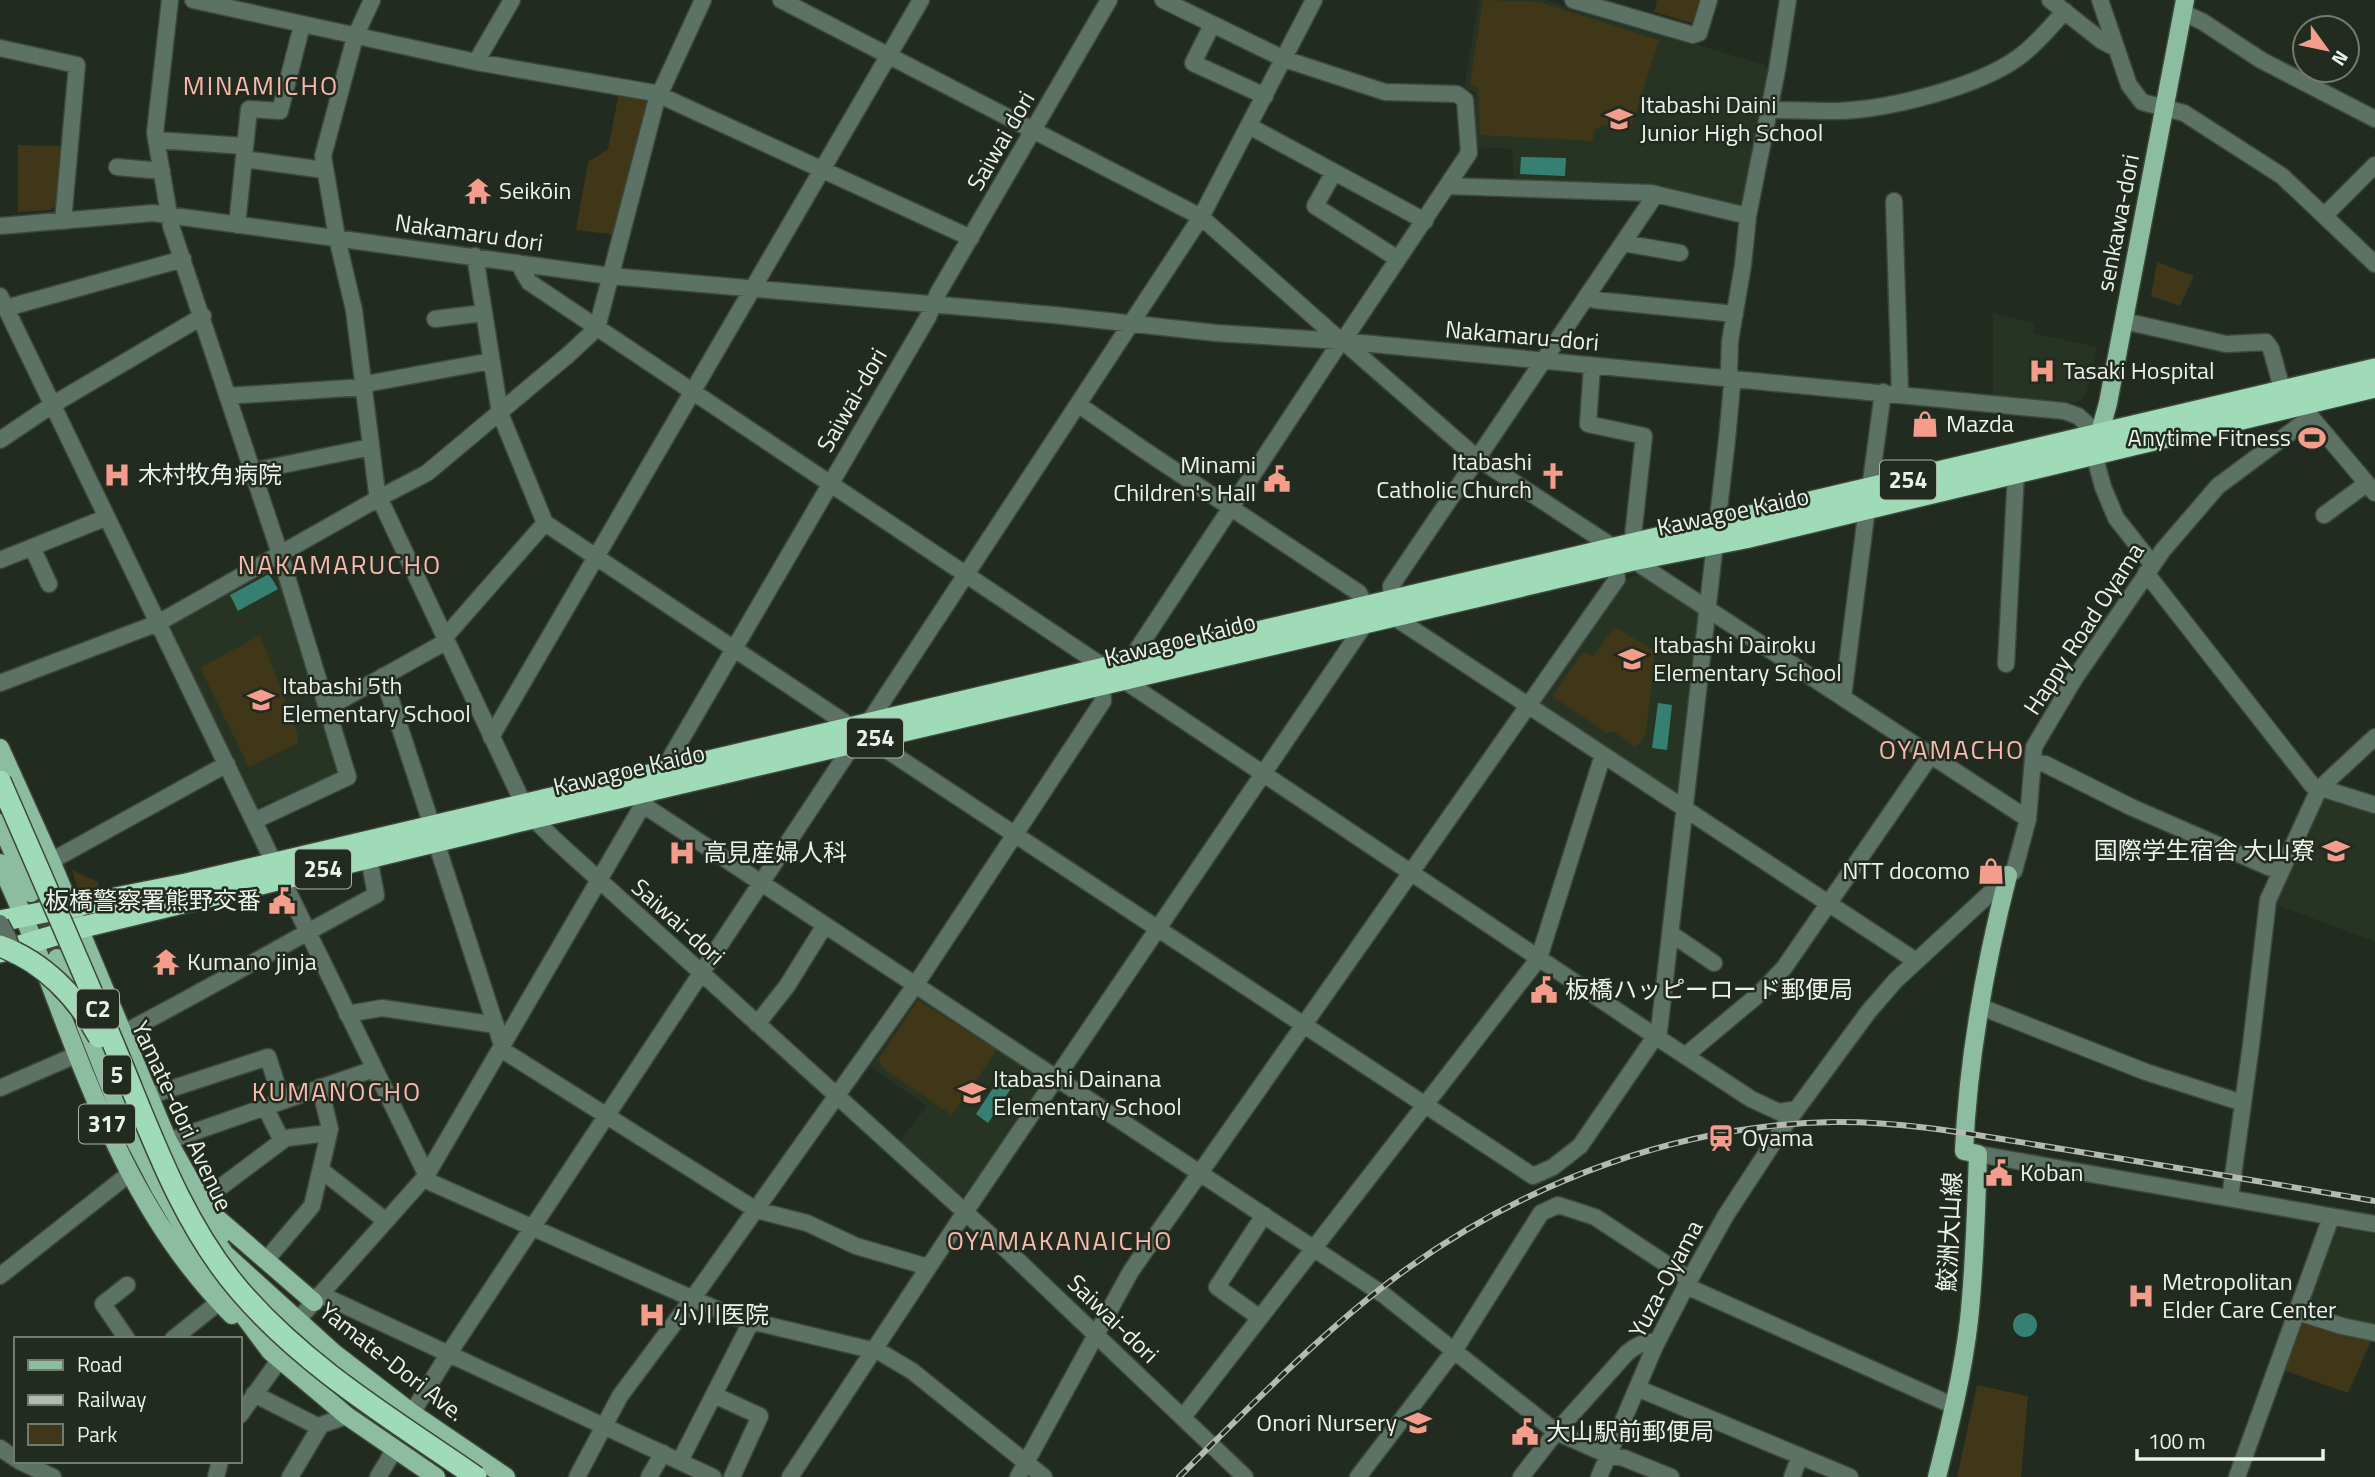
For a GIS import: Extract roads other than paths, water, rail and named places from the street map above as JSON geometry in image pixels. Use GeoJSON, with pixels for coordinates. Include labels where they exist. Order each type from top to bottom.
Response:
{"type":"FeatureCollection","features":[{"type":"Feature","properties":{"kind":"highway","name":"Kawagoe Kaido"},"geometry":{"type":"LineString","coordinates":[[2300,400],[2375,369]]}},
{"type":"Feature","properties":{"kind":"highway","name":"Kawagoe Kaido"},"geometry":{"type":"LineString","coordinates":[[0,922],[23,918],[74,918],[275,864],[434,834],[529,812],[660,773],[861,734],[2096,444],[2300,400],[2375,387]]}},
{"type":"Feature","properties":{"kind":"highway","name":"Kawagoe Kaido"},"geometry":{"type":"LineString","coordinates":[[1869,499],[2016,473],[2096,444]]}},
{"type":"Feature","properties":{"kind":"highway","name":"Kawagoe Kaido"},"geometry":{"type":"LineString","coordinates":[[529,812],[645,799],[861,734]]}},
{"type":"Feature","properties":{"kind":"highway","name":"C2"},"geometry":{"type":"LineString","coordinates":[[0,781],[197,1236],[241,1292],[280,1332],[346,1388],[476,1477]]}},
{"type":"Feature","properties":{"kind":"highway","name":"C2"},"geometry":{"type":"LineString","coordinates":[[0,792],[164,1171],[217,1270],[277,1336],[343,1392],[467,1477]]}},
{"type":"Feature","properties":{"kind":"highway","name":"Kawagoe Kaido"},"geometry":{"type":"LineString","coordinates":[[275,864],[369,858],[434,834]]}},
{"type":"Feature","properties":{"kind":"highway","name":"Kawagoe Kaido"},"geometry":{"type":"LineString","coordinates":[[6,957],[74,918]]}},
{"type":"Feature","properties":{"kind":"highway","name":"5"},"geometry":{"type":"LineString","coordinates":[[0,946],[40,967],[70,995],[85,1014],[197,1236]]}},
{"type":"Feature","properties":{"kind":"highway","name":"5"},"geometry":{"type":"LineString","coordinates":[[6,957],[21,963],[47,980],[80,1015],[103,1053],[165,1186],[197,1236]]}},
{"type":"Feature","properties":{"kind":"main road","name":"senkawa-dori"},"geometry":{"type":"LineString","coordinates":[[2096,444],[2108,403],[2184,6]]}},
{"type":"Feature","properties":{"kind":"main road","name":"317"},"geometry":{"type":"LineString","coordinates":[[0,748],[51,861],[169,1141],[203,1204],[252,1279]]}},
{"type":"Feature","properties":{"kind":"main road"},"geometry":{"type":"LineString","coordinates":[[0,766],[51,884]]}},
{"type":"Feature","properties":{"kind":"main road"},"geometry":{"type":"LineString","coordinates":[[0,823],[31,893]]}},
{"type":"Feature","properties":{"kind":"main road","name":"317"},"geometry":{"type":"LineString","coordinates":[[1,866],[34,942],[76,1055],[129,1174],[173,1244],[219,1301],[275,1355]]}},
{"type":"Feature","properties":{"kind":"main road","name":"鮫洲大山線"},"geometry":{"type":"LineString","coordinates":[[1937,1477],[1954,1406],[1969,1321],[1978,1154],[1964,1151],[1981,1007],[2008,876]]}},
{"type":"Feature","properties":{"kind":"main road","name":"Yamate-dori Avenue"},"geometry":{"type":"LineString","coordinates":[[57,958],[120,1112],[204,1261],[275,1355],[347,1416],[436,1477]]}},
{"type":"Feature","properties":{"kind":"main road","name":"Yamate-dori Avenue"},"geometry":{"type":"LineString","coordinates":[[84,961],[164,1145],[206,1227],[225,1254],[252,1279]]}},
{"type":"Feature","properties":{"kind":"main road"},"geometry":{"type":"LineString","coordinates":[[203,1204],[266,1260],[317,1298]]}},
{"type":"Feature","properties":{"kind":"main road","name":"Yamate-Dori Ave."},"geometry":{"type":"LineString","coordinates":[[252,1279],[334,1353],[412,1413],[506,1477]]}},
{"type":"Feature","properties":{"kind":"street"},"geometry":{"type":"LineString","coordinates":[[170,0],[156,140],[170,215],[280,554],[348,777],[254,821]]}},
{"type":"Feature","properties":{"kind":"street"},"geometry":{"type":"LineString","coordinates":[[193,0],[476,62],[659,95],[971,238]]}},
{"type":"Feature","properties":{"kind":"street"},"geometry":{"type":"LineString","coordinates":[[242,1412],[298,1320],[426,1176],[598,880],[529,812],[379,498],[353,301],[324,170],[324,149],[355,37],[372,0]]}},
{"type":"Feature","properties":{"kind":"street"},"geometry":{"type":"LineString","coordinates":[[476,62],[512,0]]}},
{"type":"Feature","properties":{"kind":"street"},"geometry":{"type":"LineString","coordinates":[[0,683],[158,623],[427,473],[597,328],[659,95],[703,0]]}},
{"type":"Feature","properties":{"kind":"street"},"geometry":{"type":"LineString","coordinates":[[781,0],[1201,218],[1476,458],[2028,819]]}},
{"type":"Feature","properties":{"kind":"street"},"geometry":{"type":"LineString","coordinates":[[491,737],[921,0]]}},
{"type":"Feature","properties":{"kind":"street","name":"Saiwai dori"},"geometry":{"type":"LineString","coordinates":[[933,304],[1109,0]]}},
{"type":"Feature","properties":{"kind":"street"},"geometry":{"type":"LineString","coordinates":[[577,1477],[620,1396],[693,1298],[916,984],[1103,701],[1115,674],[1232,508],[1469,153],[1465,100],[1457,94],[1385,92],[1284,59],[1163,0]]}},
{"type":"Feature","properties":{"kind":"street"},"geometry":{"type":"LineString","coordinates":[[412,1413],[449,1353],[1201,218],[1314,0]]}},
{"type":"Feature","properties":{"kind":"street"},"geometry":{"type":"LineString","coordinates":[[1573,0],[1693,36],[1699,33],[1709,0]]}},
{"type":"Feature","properties":{"kind":"street"},"geometry":{"type":"LineString","coordinates":[[475,256],[499,413],[545,523],[1533,1176],[1553,1167],[1580,1146],[1659,1031],[1732,385],[1730,341],[1748,216],[1788,0]]}},
{"type":"Feature","properties":{"kind":"street"},"geometry":{"type":"LineString","coordinates":[[2050,0],[2102,41],[2116,48]]}},
{"type":"Feature","properties":{"kind":"street"},"geometry":{"type":"LineString","coordinates":[[2100,0],[2133,93],[2142,102],[2184,113],[2270,167],[2304,195],[2375,264]]}},
{"type":"Feature","properties":{"kind":"street"},"geometry":{"type":"LineString","coordinates":[[2184,6],[2260,60],[2375,119]]}},
{"type":"Feature","properties":{"kind":"street"},"geometry":{"type":"LineString","coordinates":[[1769,110],[1841,111],[1886,106],[1960,86],[2017,59],[2065,11]]}},
{"type":"Feature","properties":{"kind":"street"},"geometry":{"type":"LineString","coordinates":[[237,225],[248,108],[280,111],[302,25]]}},
{"type":"Feature","properties":{"kind":"street"},"geometry":{"type":"LineString","coordinates":[[1212,25],[1193,63],[1265,96]]}},
{"type":"Feature","properties":{"kind":"street"},"geometry":{"type":"LineString","coordinates":[[0,48],[77,65],[63,221]]}},
{"type":"Feature","properties":{"kind":"street"},"geometry":{"type":"LineString","coordinates":[[1250,126],[1425,220]]}},
{"type":"Feature","properties":{"kind":"street"},"geometry":{"type":"LineString","coordinates":[[156,140],[244,152],[324,170]]}},
{"type":"Feature","properties":{"kind":"street"},"geometry":{"type":"LineString","coordinates":[[2324,216],[2375,165]]}},
{"type":"Feature","properties":{"kind":"street"},"geometry":{"type":"LineString","coordinates":[[117,167],[162,171]]}},
{"type":"Feature","properties":{"kind":"street"},"geometry":{"type":"LineString","coordinates":[[1334,172],[1315,206],[1398,259]]}},
{"type":"Feature","properties":{"kind":"street"},"geometry":{"type":"LineString","coordinates":[[1448,186],[1656,194],[1748,216]]}},
{"type":"Feature","properties":{"kind":"street"},"geometry":{"type":"LineString","coordinates":[[1656,194],[1391,586],[1392,609],[1604,755],[1916,961]]}},
{"type":"Feature","properties":{"kind":"street"},"geometry":{"type":"LineString","coordinates":[[1843,696],[1869,499],[1891,393],[1894,201]]}},
{"type":"Feature","properties":{"kind":"street","name":"Nakamaru dori"},"geometry":{"type":"LineString","coordinates":[[0,226],[146,213],[170,215],[610,276],[933,304]]}},
{"type":"Feature","properties":{"kind":"street"},"geometry":{"type":"LineString","coordinates":[[1623,243],[1680,253]]}},
{"type":"Feature","properties":{"kind":"street"},"geometry":{"type":"LineString","coordinates":[[183,259],[3,302],[430,1182],[734,1317],[872,1350],[912,1371],[1022,1470],[1044,1477]]}},
{"type":"Feature","properties":{"kind":"street"},"geometry":{"type":"LineString","coordinates":[[518,263],[529,282],[1685,1056],[1736,1094],[1779,1112],[1797,1109]]}},
{"type":"Feature","properties":{"kind":"street"},"geometry":{"type":"LineString","coordinates":[[1586,298],[1735,314]]}},
{"type":"Feature","properties":{"kind":"street","name":"Nakamaru-dori"},"geometry":{"type":"LineString","coordinates":[[933,304],[1134,322],[1216,333],[1342,341],[2071,412],[2096,444]]}},
{"type":"Feature","properties":{"kind":"street","name":"Saiwai-dori"},"geometry":{"type":"LineString","coordinates":[[933,304],[598,880],[965,1212],[1096,1333],[1245,1477]]}},
{"type":"Feature","properties":{"kind":"street"},"geometry":{"type":"LineString","coordinates":[[435,319],[483,313]]}},
{"type":"Feature","properties":{"kind":"street"},"geometry":{"type":"LineString","coordinates":[[0,440],[52,405],[203,316]]}},
{"type":"Feature","properties":{"kind":"street"},"geometry":{"type":"LineString","coordinates":[[2124,321],[2226,344],[2266,342],[2300,400],[2371,488],[2324,514]]}},
{"type":"Feature","properties":{"kind":"street"},"geometry":{"type":"LineString","coordinates":[[226,391],[364,387],[371,383],[491,361]]}},
{"type":"Feature","properties":{"kind":"street"},"geometry":{"type":"LineString","coordinates":[[1022,1470],[1131,1271],[1617,579],[1624,555],[1644,436],[1588,424],[1592,366]]}},
{"type":"Feature","properties":{"kind":"street","name":"Happy Road Oyama"},"geometry":{"type":"LineString","coordinates":[[1781,1132],[1896,979],[2014,871],[2028,819],[2034,747],[2075,678],[2181,526],[2300,400]]}},
{"type":"Feature","properties":{"kind":"street"},"geometry":{"type":"LineString","coordinates":[[790,1477],[872,1350],[1158,929],[1366,615],[1359,593],[1079,405]]}},
{"type":"Feature","properties":{"kind":"street"},"geometry":{"type":"LineString","coordinates":[[2096,444],[2103,487],[2116,518],[2149,569],[2312,785],[2375,805]]}},
{"type":"Feature","properties":{"kind":"street"},"geometry":{"type":"LineString","coordinates":[[253,471],[371,447]]}},
{"type":"Feature","properties":{"kind":"street"},"geometry":{"type":"LineString","coordinates":[[2006,664],[2016,473]]}},
{"type":"Feature","properties":{"kind":"street"},"geometry":{"type":"LineString","coordinates":[[0,560],[106,518]]}},
{"type":"Feature","properties":{"kind":"street"},"geometry":{"type":"LineString","coordinates":[[327,708],[446,639],[545,523]]}},
{"type":"Feature","properties":{"kind":"street"},"geometry":{"type":"LineString","coordinates":[[32,547],[48,584]]}},
{"type":"Feature","properties":{"kind":"street"},"geometry":{"type":"LineString","coordinates":[[383,676],[504,1051],[756,1210],[807,1223],[856,1246],[928,1267]]}},
{"type":"Feature","properties":{"kind":"street"},"geometry":{"type":"LineString","coordinates":[[2230,1198],[2268,900],[2319,789],[2375,737]]}},
{"type":"Feature","properties":{"kind":"street"},"geometry":{"type":"LineString","coordinates":[[1183,1418],[1539,958],[1604,755]]}},
{"type":"Feature","properties":{"kind":"street"},"geometry":{"type":"LineString","coordinates":[[1685,1056],[1759,994],[1784,968],[1931,755]]}},
{"type":"Feature","properties":{"kind":"street"},"geometry":{"type":"LineString","coordinates":[[2033,762],[2045,764],[2131,807],[2280,872]]}},
{"type":"Feature","properties":{"kind":"street"},"geometry":{"type":"LineString","coordinates":[[51,861],[227,764]]}},
{"type":"Feature","properties":{"kind":"street"},"geometry":{"type":"LineString","coordinates":[[645,799],[761,883],[1388,1298],[1556,1432],[1608,1455],[1624,1458],[1671,1477]]}},
{"type":"Feature","properties":{"kind":"street"},"geometry":{"type":"LineString","coordinates":[[123,1032],[193,997],[307,931],[376,895],[369,858]]}},
{"type":"Feature","properties":{"kind":"street"},"geometry":{"type":"LineString","coordinates":[[0,922],[8,937],[6,957]]}},
{"type":"Feature","properties":{"kind":"street"},"geometry":{"type":"LineString","coordinates":[[757,1024],[787,986],[825,925]]}},
{"type":"Feature","properties":{"kind":"street"},"geometry":{"type":"LineString","coordinates":[[1670,933],[1714,962]]}},
{"type":"Feature","properties":{"kind":"street"},"geometry":{"type":"LineString","coordinates":[[1981,1007],[2147,1072],[2243,1103]]}},
{"type":"Feature","properties":{"kind":"street"},"geometry":{"type":"LineString","coordinates":[[347,1014],[382,1009],[496,1025]]}},
{"type":"Feature","properties":{"kind":"street"},"geometry":{"type":"LineString","coordinates":[[0,1088],[76,1055]]}},
{"type":"Feature","properties":{"kind":"street"},"geometry":{"type":"LineString","coordinates":[[149,1096],[268,1057],[282,1101]]}},
{"type":"Feature","properties":{"kind":"street"},"geometry":{"type":"LineString","coordinates":[[169,1141],[374,1069]]}},
{"type":"Feature","properties":{"kind":"street"},"geometry":{"type":"LineString","coordinates":[[266,1260],[312,1206],[329,1133],[320,1087]]}},
{"type":"Feature","properties":{"kind":"street"},"geometry":{"type":"LineString","coordinates":[[265,1107],[282,1141]]}},
{"type":"Feature","properties":{"kind":"street","name":"Yuza-Oyama"},"geometry":{"type":"LineString","coordinates":[[1599,1477],[1657,1342],[1687,1282],[1726,1215],[1781,1132]]}},
{"type":"Feature","properties":{"kind":"street"},"geometry":{"type":"LineString","coordinates":[[203,1204],[286,1138],[329,1133]]}},
{"type":"Feature","properties":{"kind":"street"},"geometry":{"type":"LineString","coordinates":[[1978,1154],[2375,1224]]}},
{"type":"Feature","properties":{"kind":"street"},"geometry":{"type":"LineString","coordinates":[[321,1170],[386,1221]]}},
{"type":"Feature","properties":{"kind":"street"},"geometry":{"type":"LineString","coordinates":[[0,1276],[129,1174]]}},
{"type":"Feature","properties":{"kind":"street"},"geometry":{"type":"LineString","coordinates":[[1358,1477],[1454,1351],[1541,1213],[1558,1205],[1595,1217],[1687,1282],[1954,1406]]}},
{"type":"Feature","properties":{"kind":"street"},"geometry":{"type":"LineString","coordinates":[[1260,1318],[1217,1287],[1264,1214]]}},
{"type":"Feature","properties":{"kind":"street"},"geometry":{"type":"LineString","coordinates":[[2237,1477],[2331,1217]]}},
{"type":"Feature","properties":{"kind":"street"},"geometry":{"type":"LineString","coordinates":[[126,1337],[103,1304],[127,1285]]}},
{"type":"Feature","properties":{"kind":"street"},"geometry":{"type":"LineString","coordinates":[[317,1298],[449,1353],[713,1477]]}},
{"type":"Feature","properties":{"kind":"street"},"geometry":{"type":"LineString","coordinates":[[175,1337],[219,1301]]}},
{"type":"Feature","properties":{"kind":"street"},"geometry":{"type":"LineString","coordinates":[[2297,1312],[2375,1333]]}},
{"type":"Feature","properties":{"kind":"street"},"geometry":{"type":"LineString","coordinates":[[680,1461],[751,1322]]}},
{"type":"Feature","properties":{"kind":"street"},"geometry":{"type":"LineString","coordinates":[[1521,1477],[1556,1432],[1627,1353],[1636,1345],[1648,1341],[1657,1342]]}},
{"type":"Feature","properties":{"kind":"street"},"geometry":{"type":"LineString","coordinates":[[1637,1388],[1850,1477]]}},
{"type":"Feature","properties":{"kind":"street"},"geometry":{"type":"LineString","coordinates":[[254,1394],[319,1427]]}},
{"type":"Feature","properties":{"kind":"street"},"geometry":{"type":"LineString","coordinates":[[714,1395],[760,1416],[732,1477]]}},
{"type":"Feature","properties":{"kind":"street"},"geometry":{"type":"LineString","coordinates":[[290,1477],[319,1427],[347,1416]]}},
{"type":"Feature","properties":{"kind":"street"},"geometry":{"type":"LineString","coordinates":[[0,1448],[14,1459]]}},
{"type":"Feature","properties":{"kind":"street"},"geometry":{"type":"LineString","coordinates":[[378,1477],[395,1449]]}},
{"type":"Feature","properties":{"kind":"street"},"geometry":{"type":"LineString","coordinates":[[649,1477],[663,1453]]}},
{"type":"Feature","properties":{"kind":"street"},"geometry":{"type":"LineString","coordinates":[[1792,1477],[1800,1456]]}},
{"type":"Feature","properties":{"kind":"street"},"geometry":{"type":"LineString","coordinates":[[21,1465],[52,1477]]}},
{"type":"Feature","properties":{"kind":"water"},"geometry":{"type":"Polygon","coordinates":[[[1521,157],[1566,158],[1565,176],[1520,174],[1521,157]]]}},
{"type":"Feature","properties":{"kind":"water"},"geometry":{"type":"Polygon","coordinates":[[[269,574],[278,589],[238,611],[230,595],[269,574]]]}},
{"type":"Feature","properties":{"kind":"water"},"geometry":{"type":"Polygon","coordinates":[[[1658,703],[1672,705],[1667,750],[1652,748],[1658,703]]]}},
{"type":"Feature","properties":{"kind":"water"},"geometry":{"type":"Polygon","coordinates":[[[1001,1076],[1014,1084],[988,1123],[976,1114],[1001,1076]]]}},
{"type":"Feature","properties":{"kind":"water"},"geometry":{"type":"Polygon","coordinates":[[[2025,1313],[2036,1320],[2037,1325],[2030,1336],[2025,1337],[2014,1330],[2013,1325],[2020,1314],[2025,1313]]]}},
{"type":"Feature","properties":{"kind":"tunnel"},"geometry":{"type":"LineString","coordinates":[[31,893],[57,958]]}},
{"type":"Feature","properties":{"kind":"railway"},"geometry":{"type":"LineString","coordinates":[[1179,1477],[1319,1341],[1408,1268],[1505,1208],[1556,1184],[1664,1146],[1776,1126],[1833,1122],[1891,1124],[1976,1135],[2375,1201]]}},
{"type":"Feature","properties":{"kind":"place","name":"Itabashi Daini Junior High School"},"geometry":{"type":"Point","coordinates":[1619,119]}},
{"type":"Feature","properties":{"kind":"place","name":"Seikōin"},"geometry":{"type":"Point","coordinates":[478,191]}},
{"type":"Feature","properties":{"kind":"place","name":"Tasaki Hospital"},"geometry":{"type":"Point","coordinates":[2042,371]}},
{"type":"Feature","properties":{"kind":"place","name":"Mazda"},"geometry":{"type":"Point","coordinates":[1925,424]}},
{"type":"Feature","properties":{"kind":"place","name":"Anytime Fitness"},"geometry":{"type":"Point","coordinates":[2312,438]}},
{"type":"Feature","properties":{"kind":"place","name":"木村牧角病院"},"geometry":{"type":"Point","coordinates":[117,475]}},
{"type":"Feature","properties":{"kind":"place","name":"Itabashi Catholic Church"},"geometry":{"type":"Point","coordinates":[1553,476]}},
{"type":"Feature","properties":{"kind":"place","name":"Minami Children's Hall"},"geometry":{"type":"Point","coordinates":[1277,479]}},
{"type":"Feature","properties":{"kind":"place","name":"Itabashi Dairoku Elementary School"},"geometry":{"type":"Point","coordinates":[1632,659]}},
{"type":"Feature","properties":{"kind":"place","name":"Itabashi 5th Elementary School"},"geometry":{"type":"Point","coordinates":[261,700]}},
{"type":"Feature","properties":{"kind":"place","name":"国際学生宿舎 大山寮"},"geometry":{"type":"Point","coordinates":[2336,851]}},
{"type":"Feature","properties":{"kind":"place","name":"高見産婦人科"},"geometry":{"type":"Point","coordinates":[682,853]}},
{"type":"Feature","properties":{"kind":"place","name":"NTT docomo"},"geometry":{"type":"Point","coordinates":[1991,871]}},
{"type":"Feature","properties":{"kind":"place","name":"板橋警察署熊野交番"},"geometry":{"type":"Point","coordinates":[282,901]}},
{"type":"Feature","properties":{"kind":"place","name":"Kumano jinja"},"geometry":{"type":"Point","coordinates":[166,962]}},
{"type":"Feature","properties":{"kind":"place","name":"板橋ハッピーロード郵便局"},"geometry":{"type":"Point","coordinates":[1544,990]}},
{"type":"Feature","properties":{"kind":"place","name":"Itabashi Dainana Elementary School"},"geometry":{"type":"Point","coordinates":[972,1093]}},
{"type":"Feature","properties":{"kind":"place","name":"Oyama"},"geometry":{"type":"Point","coordinates":[1721,1138]}},
{"type":"Feature","properties":{"kind":"place","name":"Koban"},"geometry":{"type":"Point","coordinates":[1999,1173]}},
{"type":"Feature","properties":{"kind":"place","name":"Metropolitan Elder Care Center"},"geometry":{"type":"Point","coordinates":[2141,1296]}},
{"type":"Feature","properties":{"kind":"place","name":"小川医院"},"geometry":{"type":"Point","coordinates":[652,1315]}},
{"type":"Feature","properties":{"kind":"place","name":"Onori Nursery"},"geometry":{"type":"Point","coordinates":[1418,1423]}},
{"type":"Feature","properties":{"kind":"place","name":"大山駅前郵便局"},"geometry":{"type":"Point","coordinates":[1525,1432]}},
{"type":"Feature","properties":{"kind":"district","name":"MINAMICHO"},"geometry":{"type":"Point","coordinates":[261,86]}},
{"type":"Feature","properties":{"kind":"district","name":"NAKAMARUCHO"},"geometry":{"type":"Point","coordinates":[340,565]}},
{"type":"Feature","properties":{"kind":"district","name":"OYAMACHO"},"geometry":{"type":"Point","coordinates":[1952,750]}},
{"type":"Feature","properties":{"kind":"district","name":"KUMANOCHO"},"geometry":{"type":"Point","coordinates":[337,1092]}},
{"type":"Feature","properties":{"kind":"district","name":"OYAMAKANAICHO"},"geometry":{"type":"Point","coordinates":[1060,1241]}}]}
